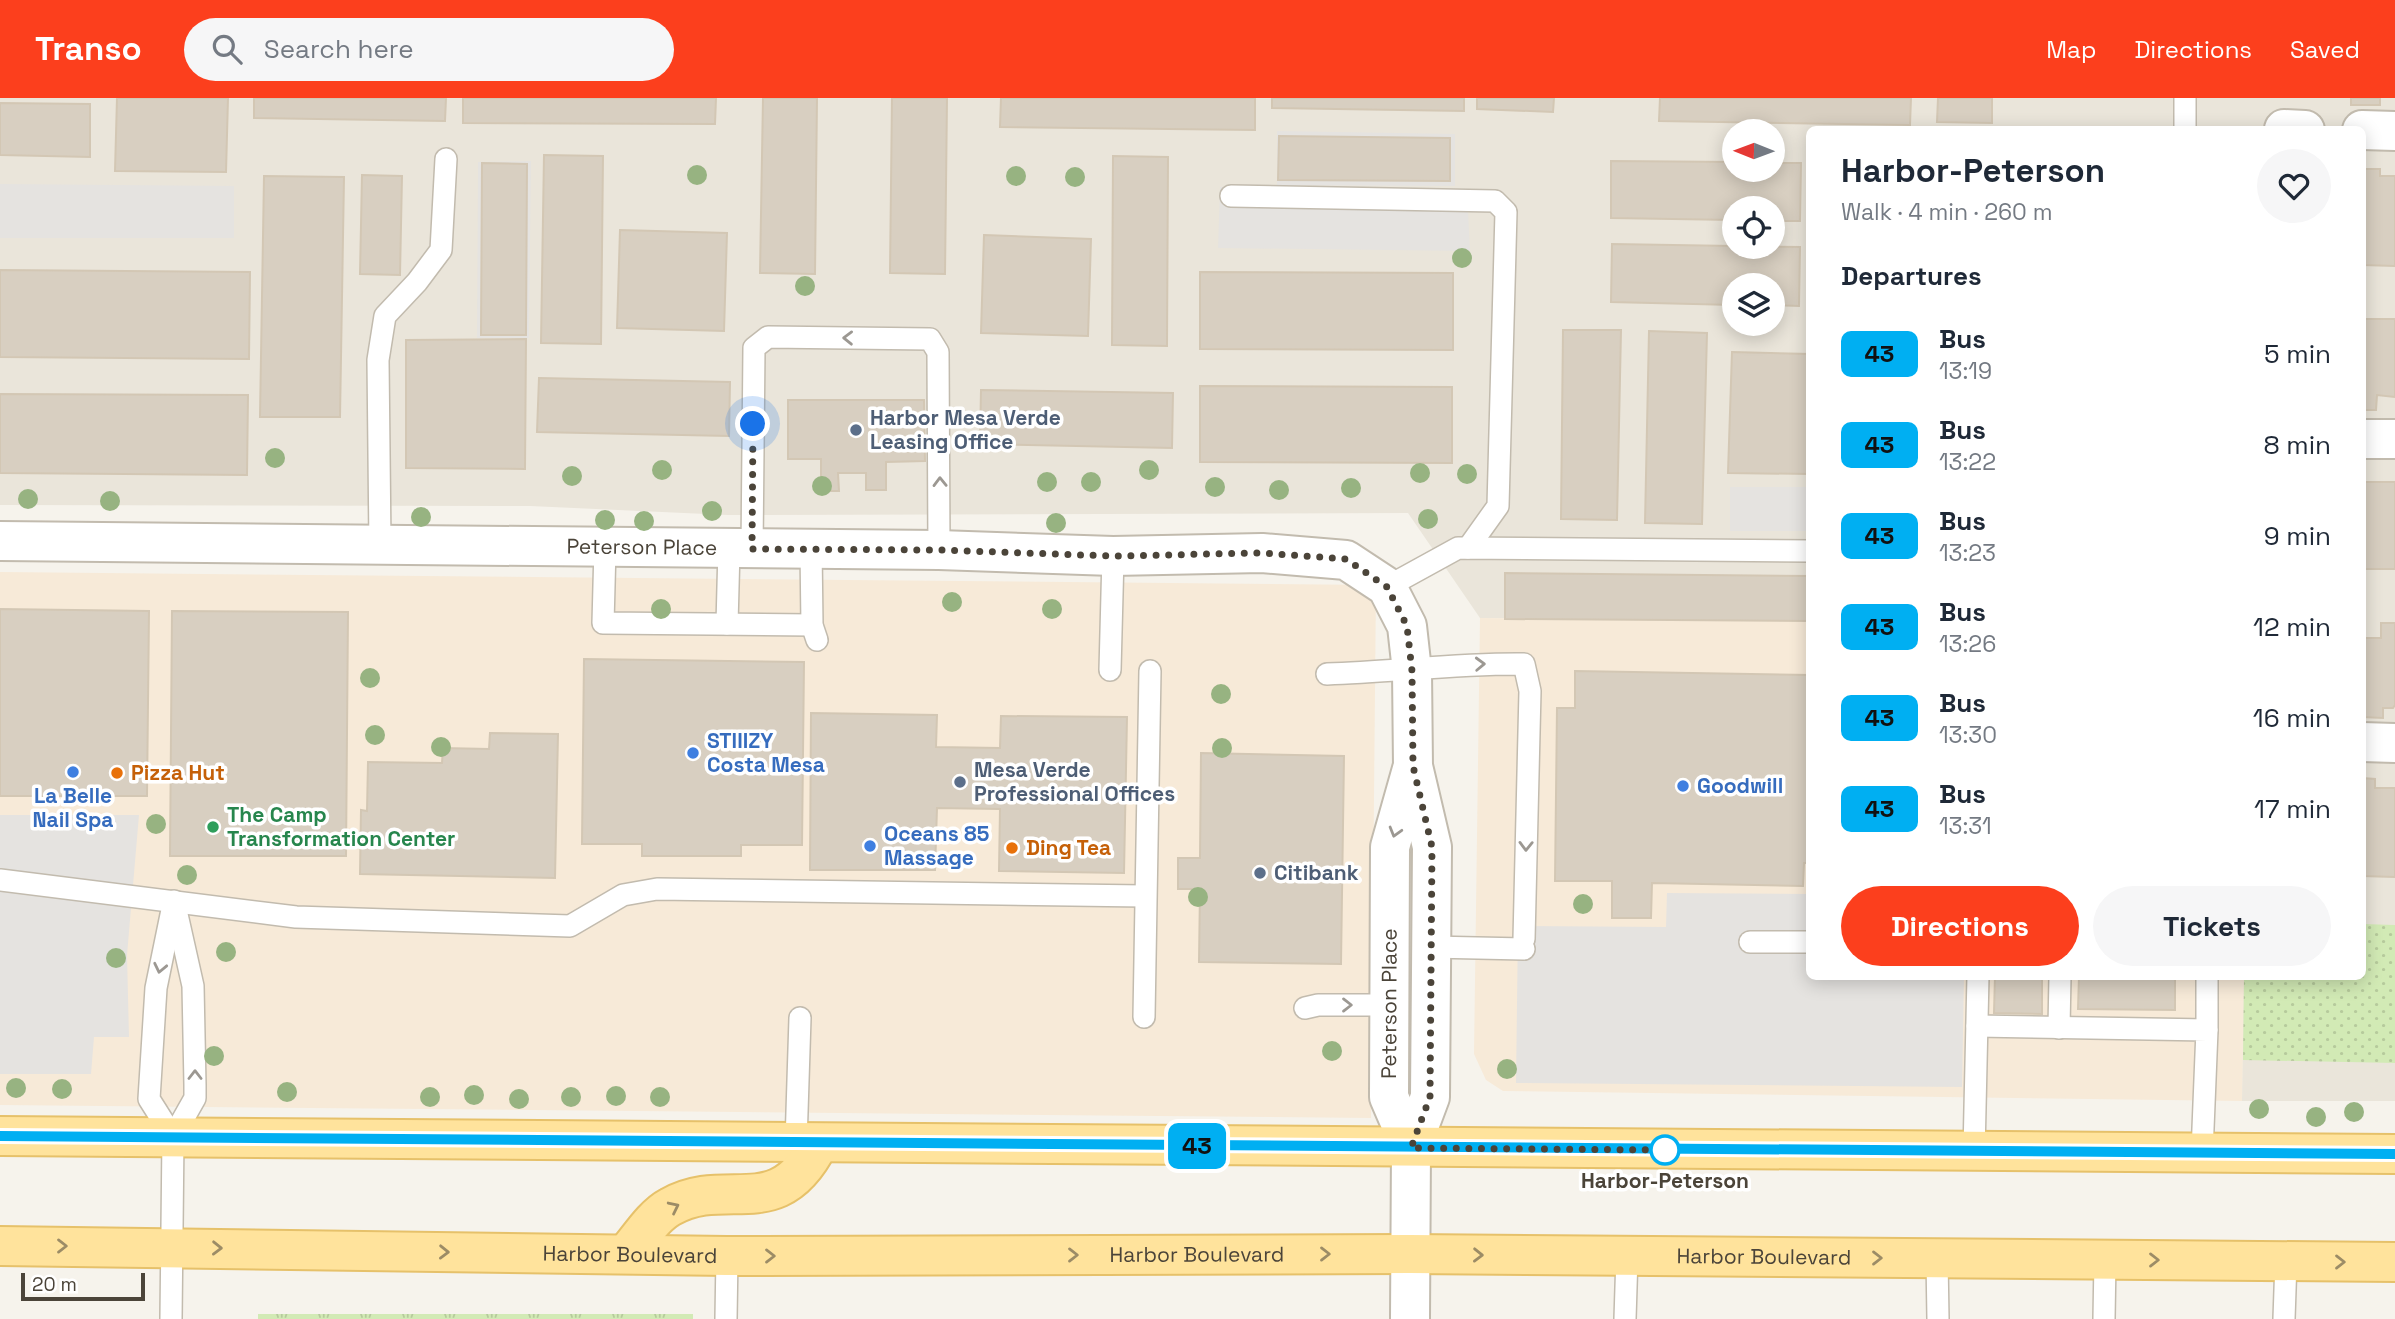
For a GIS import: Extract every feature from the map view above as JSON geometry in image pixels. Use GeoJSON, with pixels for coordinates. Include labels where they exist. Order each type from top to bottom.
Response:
{"type":"FeatureCollection","features":[{"type":"Feature","properties":{"kind":"main road"},"geometry":{"type":"LineString","coordinates":[[0,1136],[2395,1154]]}},
{"type":"Feature","properties":{"kind":"main road"},"geometry":{"type":"LineString","coordinates":[[626,1254],[670,1207],[697,1199],[766,1193],[793,1181],[808,1166],[808,1143]]}},
{"type":"Feature","properties":{"kind":"main road","name":"Harbor Boulevard"},"geometry":{"type":"LineString","coordinates":[[0,1246],[727,1256],[1410,1254],[2395,1262]]}},
{"type":"Feature","properties":{"kind":"street"},"geometry":{"type":"LineString","coordinates":[[2366,131],[2395,131]]}},
{"type":"Feature","properties":{"kind":"street"},"geometry":{"type":"LineString","coordinates":[[2366,439],[2395,439]]}},
{"type":"Feature","properties":{"kind":"street","name":"Peterson Place"},"geometry":{"type":"LineString","coordinates":[[0,541],[939,550],[1113,556],[1262,553],[1346,559],[1387,587],[1407,626],[1412,671],[1413,766],[1432,847],[1430,1097],[1411,1148]]}},
{"type":"Feature","properties":{"kind":"street"},"geometry":{"type":"LineString","coordinates":[[2366,742],[2395,743]]}},
{"type":"Feature","properties":{"kind":"street","name":"Peterson Place"},"geometry":{"type":"LineString","coordinates":[[1411,1148],[1389,1097],[1390,847],[1413,766]]}},
{"type":"Feature","properties":{"kind":"street"},"geometry":{"type":"LineString","coordinates":[[1410,1319],[1411,1148]]}},
{"type":"Feature","properties":{"kind":"lane"},"geometry":{"type":"LineString","coordinates":[[2185,98],[2185,126]]}},
{"type":"Feature","properties":{"kind":"lane"},"geometry":{"type":"LineString","coordinates":[[380,545],[378,360],[385,316],[417,282],[441,250],[446,159]]}},
{"type":"Feature","properties":{"kind":"lane"},"geometry":{"type":"LineString","coordinates":[[1231,196],[1495,201],[1506,212],[1498,506],[1468,548]]}},
{"type":"Feature","properties":{"kind":"lane"},"geometry":{"type":"LineString","coordinates":[[727,624],[741,549],[754,348],[768,337],[930,339],[938,352],[939,550]]}},
{"type":"Feature","properties":{"kind":"lane"},"geometry":{"type":"LineString","coordinates":[[605,548],[603,623],[727,624],[814,632],[811,549]]}},
{"type":"Feature","properties":{"kind":"lane"},"geometry":{"type":"LineString","coordinates":[[1387,587],[1458,548],[1806,551]]}},
{"type":"Feature","properties":{"kind":"lane"},"geometry":{"type":"LineString","coordinates":[[1110,670],[1113,556]]}},
{"type":"Feature","properties":{"kind":"lane"},"geometry":{"type":"LineString","coordinates":[[1327,674],[1412,671],[1475,663],[1524,664],[1530,691],[1524,944],[1431,947]]}},
{"type":"Feature","properties":{"kind":"lane"},"geometry":{"type":"LineString","coordinates":[[1144,1017],[1150,671]]}},
{"type":"Feature","properties":{"kind":"lane"},"geometry":{"type":"LineString","coordinates":[[0,880],[296,916],[570,926],[623,895],[657,889],[1144,896]]}},
{"type":"Feature","properties":{"kind":"lane"},"geometry":{"type":"LineString","coordinates":[[171,1319],[173,1138],[195,1098],[193,986],[174,901]]}},
{"type":"Feature","properties":{"kind":"lane"},"geometry":{"type":"LineString","coordinates":[[173,1138],[149,1099],[156,988],[174,901]]}},
{"type":"Feature","properties":{"kind":"lane"},"geometry":{"type":"LineString","coordinates":[[1750,942],[1806,942]]}},
{"type":"Feature","properties":{"kind":"lane"},"geometry":{"type":"LineString","coordinates":[[1975,1152],[1978,980]]}},
{"type":"Feature","properties":{"kind":"lane"},"geometry":{"type":"LineString","coordinates":[[2059,1028],[2060,980]]}},
{"type":"Feature","properties":{"kind":"lane"},"geometry":{"type":"LineString","coordinates":[[2202,1153],[2207,980]]}},
{"type":"Feature","properties":{"kind":"lane"},"geometry":{"type":"LineString","coordinates":[[1305,1009],[1318,1005],[1390,1005]]}},
{"type":"Feature","properties":{"kind":"lane"},"geometry":{"type":"LineString","coordinates":[[800,1018],[808,1143]]}},
{"type":"Feature","properties":{"kind":"lane"},"geometry":{"type":"LineString","coordinates":[[1977,1026],[2207,1030]]}},
{"type":"Feature","properties":{"kind":"lane"},"geometry":{"type":"LineString","coordinates":[[726,1319],[727,1256]]}},
{"type":"Feature","properties":{"kind":"lane"},"geometry":{"type":"LineString","coordinates":[[1625,1319],[1627,1256]]}},
{"type":"Feature","properties":{"kind":"lane"},"geometry":{"type":"LineString","coordinates":[[1937,1259],[1938,1319]]}},
{"type":"Feature","properties":{"kind":"lane"},"geometry":{"type":"LineString","coordinates":[[2104,1319],[2105,1260]]}},
{"type":"Feature","properties":{"kind":"lane"},"geometry":{"type":"LineString","coordinates":[[2284,1319],[2286,1261]]}},
{"type":"Feature","properties":{"kind":"shaded area"},"geometry":{"type":"Polygon","coordinates":[[[0,98],[2395,98],[2395,1101],[2242,1101],[2243,980],[2366,980],[2366,126],[1806,126],[1806,621],[1480,618],[1408,513],[728,515],[530,506],[0,505],[0,98]]]}},
{"type":"Feature","properties":{"kind":"shaded area"},"geometry":{"type":"Polygon","coordinates":[[[1277,131],[1455,134],[1455,186],[1277,185],[1277,131]]]}},
{"type":"Feature","properties":{"kind":"shaded area"},"geometry":{"type":"Polygon","coordinates":[[[531,161],[529,338],[477,338],[478,162],[531,161]]]}},
{"type":"Feature","properties":{"kind":"shaded area"},"geometry":{"type":"Polygon","coordinates":[[[0,184],[234,186],[234,238],[0,238],[0,184]]]}},
{"type":"Feature","properties":{"kind":"shaded area"},"geometry":{"type":"Polygon","coordinates":[[[1220,187],[1467,190],[1470,251],[1218,248],[1220,187]]]}},
{"type":"Feature","properties":{"kind":"shaded area"},"geometry":{"type":"Polygon","coordinates":[[[1730,487],[1806,487],[1806,531],[1730,531],[1730,487]]]}},
{"type":"Feature","properties":{"kind":"shaded area"},"geometry":{"type":"Polygon","coordinates":[[[0,572],[1376,585],[1371,1118],[0,1105],[0,572]]]}},
{"type":"Feature","properties":{"kind":"shaded area"},"geometry":{"type":"Polygon","coordinates":[[[1480,618],[1806,621],[1806,980],[2244,980],[2242,1101],[1503,1091],[1486,1080],[1474,1054],[1480,618]]]}},
{"type":"Feature","properties":{"kind":"shaded area"},"geometry":{"type":"Polygon","coordinates":[[[0,815],[139,815],[127,955],[129,1037],[94,1037],[91,1074],[0,1074],[0,815]]]}},
{"type":"Feature","properties":{"kind":"shaded area"},"geometry":{"type":"Polygon","coordinates":[[[1667,893],[1806,894],[1806,980],[1964,980],[1962,1087],[1516,1083],[1518,926],[1666,927],[1667,893]]]}},
{"type":"Feature","properties":{"kind":"green space"},"geometry":{"type":"Polygon","coordinates":[[[2366,924],[2395,925],[2395,1063],[2243,1060],[2244,980],[2366,980],[2366,924]]]}},
{"type":"Feature","properties":{"kind":"green space"},"geometry":{"type":"Polygon","coordinates":[[[258,1314],[693,1314],[693,1319],[258,1319],[258,1314]]]}},
{"type":"Feature","properties":{"kind":"building"},"geometry":{"type":"Polygon","coordinates":[[[117,98],[228,98],[226,172],[115,171],[117,98]]]}},
{"type":"Feature","properties":{"kind":"building"},"geometry":{"type":"Polygon","coordinates":[[[254,98],[446,98],[445,121],[254,118],[254,98]]]}},
{"type":"Feature","properties":{"kind":"building"},"geometry":{"type":"Polygon","coordinates":[[[463,98],[716,98],[715,124],[463,123],[463,98]]]}},
{"type":"Feature","properties":{"kind":"building"},"geometry":{"type":"Polygon","coordinates":[[[763,98],[817,98],[815,274],[760,273],[763,98]]]}},
{"type":"Feature","properties":{"kind":"building"},"geometry":{"type":"Polygon","coordinates":[[[892,98],[947,98],[945,274],[890,273],[892,98]]]}},
{"type":"Feature","properties":{"kind":"building"},"geometry":{"type":"Polygon","coordinates":[[[1001,98],[1255,98],[1255,130],[1000,127],[1001,98]]]}},
{"type":"Feature","properties":{"kind":"building"},"geometry":{"type":"Polygon","coordinates":[[[1272,98],[1464,98],[1464,111],[1272,108],[1272,98]]]}},
{"type":"Feature","properties":{"kind":"building"},"geometry":{"type":"Polygon","coordinates":[[[1477,98],[1554,98],[1553,112],[1477,109],[1477,98]]]}},
{"type":"Feature","properties":{"kind":"building"},"geometry":{"type":"Polygon","coordinates":[[[1660,98],[1911,98],[1910,125],[1785,123],[1785,119],[1659,121],[1660,98]]]}},
{"type":"Feature","properties":{"kind":"building"},"geometry":{"type":"Polygon","coordinates":[[[1938,98],[1992,98],[1992,123],[1937,122],[1938,98]]]}},
{"type":"Feature","properties":{"kind":"building"},"geometry":{"type":"Polygon","coordinates":[[[2351,98],[2380,98],[2380,105],[2351,105],[2351,98]]]}},
{"type":"Feature","properties":{"kind":"building"},"geometry":{"type":"Polygon","coordinates":[[[0,103],[90,104],[90,157],[0,155],[0,103]]]}},
{"type":"Feature","properties":{"kind":"building"},"geometry":{"type":"Polygon","coordinates":[[[1279,136],[1450,138],[1450,181],[1278,180],[1279,136]]]}},
{"type":"Feature","properties":{"kind":"building"},"geometry":{"type":"Polygon","coordinates":[[[544,155],[603,156],[601,344],[541,343],[544,155]]]}},
{"type":"Feature","properties":{"kind":"building"},"geometry":{"type":"Polygon","coordinates":[[[1113,156],[1168,157],[1167,346],[1112,345],[1113,156]]]}},
{"type":"Feature","properties":{"kind":"building"},"geometry":{"type":"Polygon","coordinates":[[[1611,161],[1722,162],[1722,182],[1785,182],[1785,163],[1801,163],[1800,221],[1785,221],[1785,196],[1722,196],[1722,220],[1611,218],[1611,161]]]}},
{"type":"Feature","properties":{"kind":"building"},"geometry":{"type":"Polygon","coordinates":[[[482,163],[527,164],[526,335],[481,335],[482,163]]]}},
{"type":"Feature","properties":{"kind":"building"},"geometry":{"type":"Polygon","coordinates":[[[2366,169],[2380,169],[2380,176],[2395,176],[2395,266],[2366,265],[2366,169]]]}},
{"type":"Feature","properties":{"kind":"building"},"geometry":{"type":"Polygon","coordinates":[[[362,175],[402,176],[400,275],[360,274],[362,175]]]}},
{"type":"Feature","properties":{"kind":"building"},"geometry":{"type":"Polygon","coordinates":[[[264,176],[344,177],[340,417],[260,417],[264,176]]]}},
{"type":"Feature","properties":{"kind":"building"},"geometry":{"type":"Polygon","coordinates":[[[620,230],[727,233],[724,331],[617,328],[620,230]]]}},
{"type":"Feature","properties":{"kind":"building"},"geometry":{"type":"Polygon","coordinates":[[[984,235],[1091,239],[1088,336],[981,333],[984,235]]]}},
{"type":"Feature","properties":{"kind":"building"},"geometry":{"type":"Polygon","coordinates":[[[1612,244],[1722,246],[1722,259],[1785,259],[1785,247],[1800,247],[1799,306],[1785,305],[1785,273],[1722,273],[1722,305],[1611,302],[1612,244]]]}},
{"type":"Feature","properties":{"kind":"building"},"geometry":{"type":"Polygon","coordinates":[[[0,270],[250,272],[249,359],[0,357],[0,270]]]}},
{"type":"Feature","properties":{"kind":"building"},"geometry":{"type":"Polygon","coordinates":[[[1200,272],[1453,273],[1453,350],[1200,349],[1200,272]]]}},
{"type":"Feature","properties":{"kind":"building"},"geometry":{"type":"Polygon","coordinates":[[[2366,319],[2395,319],[2395,397],[2377,395],[2376,410],[2366,410],[2366,319]]]}},
{"type":"Feature","properties":{"kind":"building"},"geometry":{"type":"Polygon","coordinates":[[[1563,330],[1621,330],[1617,520],[1561,519],[1563,330]]]}},
{"type":"Feature","properties":{"kind":"building"},"geometry":{"type":"Polygon","coordinates":[[[1649,331],[1707,333],[1702,524],[1645,523],[1649,331]]]}},
{"type":"Feature","properties":{"kind":"building"},"geometry":{"type":"Polygon","coordinates":[[[526,339],[525,469],[406,468],[406,340],[526,339]]]}},
{"type":"Feature","properties":{"kind":"building"},"geometry":{"type":"Polygon","coordinates":[[[1732,352],[1806,354],[1806,474],[1728,473],[1732,352]]]}},
{"type":"Feature","properties":{"kind":"building"},"geometry":{"type":"Polygon","coordinates":[[[539,378],[730,382],[729,436],[537,432],[539,378]]]}},
{"type":"Feature","properties":{"kind":"building"},"geometry":{"type":"Polygon","coordinates":[[[1200,386],[1452,387],[1452,463],[1200,462],[1200,386]]]}},
{"type":"Feature","properties":{"kind":"building"},"geometry":{"type":"Polygon","coordinates":[[[981,390],[1173,393],[1172,448],[980,444],[981,390]]]}},
{"type":"Feature","properties":{"kind":"building"},"geometry":{"type":"Polygon","coordinates":[[[0,394],[248,395],[247,475],[0,473],[0,394]]]}},
{"type":"Feature","properties":{"kind":"building","name":"Harbor Mesa Verde Leasing Office"},"geometry":{"type":"Polygon","coordinates":[[[788,400],[924,400],[925,461],[886,462],[886,490],[866,490],[866,473],[838,473],[839,491],[821,491],[821,459],[788,459],[788,400]]]}},
{"type":"Feature","properties":{"kind":"building"},"geometry":{"type":"Polygon","coordinates":[[[2366,482],[2395,482],[2395,569],[2366,569],[2366,482]]]}},
{"type":"Feature","properties":{"kind":"building"},"geometry":{"type":"Polygon","coordinates":[[[1505,573],[1806,576],[1806,621],[1505,619],[1505,573]]]}},
{"type":"Feature","properties":{"kind":"building"},"geometry":{"type":"Polygon","coordinates":[[[0,609],[149,611],[147,796],[0,796],[0,609]]]}},
{"type":"Feature","properties":{"kind":"building"},"geometry":{"type":"Polygon","coordinates":[[[172,611],[348,612],[346,856],[170,856],[172,611]]]}},
{"type":"Feature","properties":{"kind":"building"},"geometry":{"type":"Polygon","coordinates":[[[2381,623],[2395,623],[2395,705],[2393,708],[2383,708],[2383,718],[2366,717],[2366,638],[2381,638],[2381,623]]]}},
{"type":"Feature","properties":{"kind":"building","name":"STIIIZY Costa Mesa"},"geometry":{"type":"Polygon","coordinates":[[[584,659],[804,662],[802,845],[741,845],[741,856],[642,856],[642,844],[582,844],[584,659]]]}},
{"type":"Feature","properties":{"kind":"building","name":"Goodwill"},"geometry":{"type":"Polygon","coordinates":[[[1575,671],[1806,675],[1806,863],[1803,886],[1652,883],[1651,918],[1612,918],[1612,881],[1555,881],[1557,708],[1575,708],[1575,671]]]}},
{"type":"Feature","properties":{"kind":"building"},"geometry":{"type":"Polygon","coordinates":[[[811,713],[937,715],[936,747],[1000,748],[1001,716],[1127,717],[1124,873],[999,871],[1000,809],[937,808],[935,870],[810,870],[811,713]]]}},
{"type":"Feature","properties":{"kind":"building"},"geometry":{"type":"Polygon","coordinates":[[[490,733],[558,734],[555,878],[360,874],[361,810],[367,811],[368,762],[442,763],[443,748],[489,749],[490,733]]]}},
{"type":"Feature","properties":{"kind":"building","name":"Citibank"},"geometry":{"type":"Polygon","coordinates":[[[1201,753],[1344,756],[1341,964],[1199,962],[1200,889],[1178,889],[1178,858],[1200,858],[1201,753]]]}},
{"type":"Feature","properties":{"kind":"building"},"geometry":{"type":"Polygon","coordinates":[[[2366,778],[2375,779],[2375,788],[2395,788],[2395,877],[2366,876],[2366,778]]]}},
{"type":"Feature","properties":{"kind":"building"},"geometry":{"type":"Polygon","coordinates":[[[1995,980],[2042,980],[2042,1014],[1994,1013],[1995,980]]]}},
{"type":"Feature","properties":{"kind":"building"},"geometry":{"type":"Polygon","coordinates":[[[2079,980],[2175,980],[2175,1010],[2078,1009],[2079,980]]]}},
{"type":"Feature","properties":{"kind":"bus line","name":"43"},"geometry":{"type":"LineString","coordinates":[[0,1136],[2395,1154]]}},
{"type":"Feature","properties":{"kind":"place","name":"Harbor Mesa Verde Leasing Office"},"geometry":{"type":"Point","coordinates":[856,430]}},
{"type":"Feature","properties":{"kind":"place","name":"STIIIZY Costa Mesa"},"geometry":{"type":"Point","coordinates":[693,753]}},
{"type":"Feature","properties":{"kind":"place","name":"La Belle Nail Spa"},"geometry":{"type":"Point","coordinates":[73,772]}},
{"type":"Feature","properties":{"kind":"place","name":"Pizza Hut"},"geometry":{"type":"Point","coordinates":[117,773]}},
{"type":"Feature","properties":{"kind":"place","name":"Mesa Verde Professional Offices"},"geometry":{"type":"Point","coordinates":[960,782]}},
{"type":"Feature","properties":{"kind":"place","name":"Goodwill"},"geometry":{"type":"Point","coordinates":[1683,786]}},
{"type":"Feature","properties":{"kind":"place","name":"The Camp Transformation Center"},"geometry":{"type":"Point","coordinates":[213,827]}},
{"type":"Feature","properties":{"kind":"place","name":"Oceans 85 Massage"},"geometry":{"type":"Point","coordinates":[870,846]}},
{"type":"Feature","properties":{"kind":"place","name":"Ding Tea"},"geometry":{"type":"Point","coordinates":[1012,848]}},
{"type":"Feature","properties":{"kind":"place","name":"Citibank"},"geometry":{"type":"Point","coordinates":[1260,873]}},
{"type":"Feature","properties":{"kind":"place","name":"Harbor-Peterson"},"geometry":{"type":"Point","coordinates":[1665,1150]}},
{"type":"Feature","properties":{"kind":"route"},"geometry":{"type":"LineString","coordinates":[[753,424],[752,549],[939,550],[1113,556],[1262,553],[1346,559],[1387,587],[1407,626],[1412,671],[1413,766],[1432,847],[1430,1097],[1411,1148],[1665,1150]]}}]}
